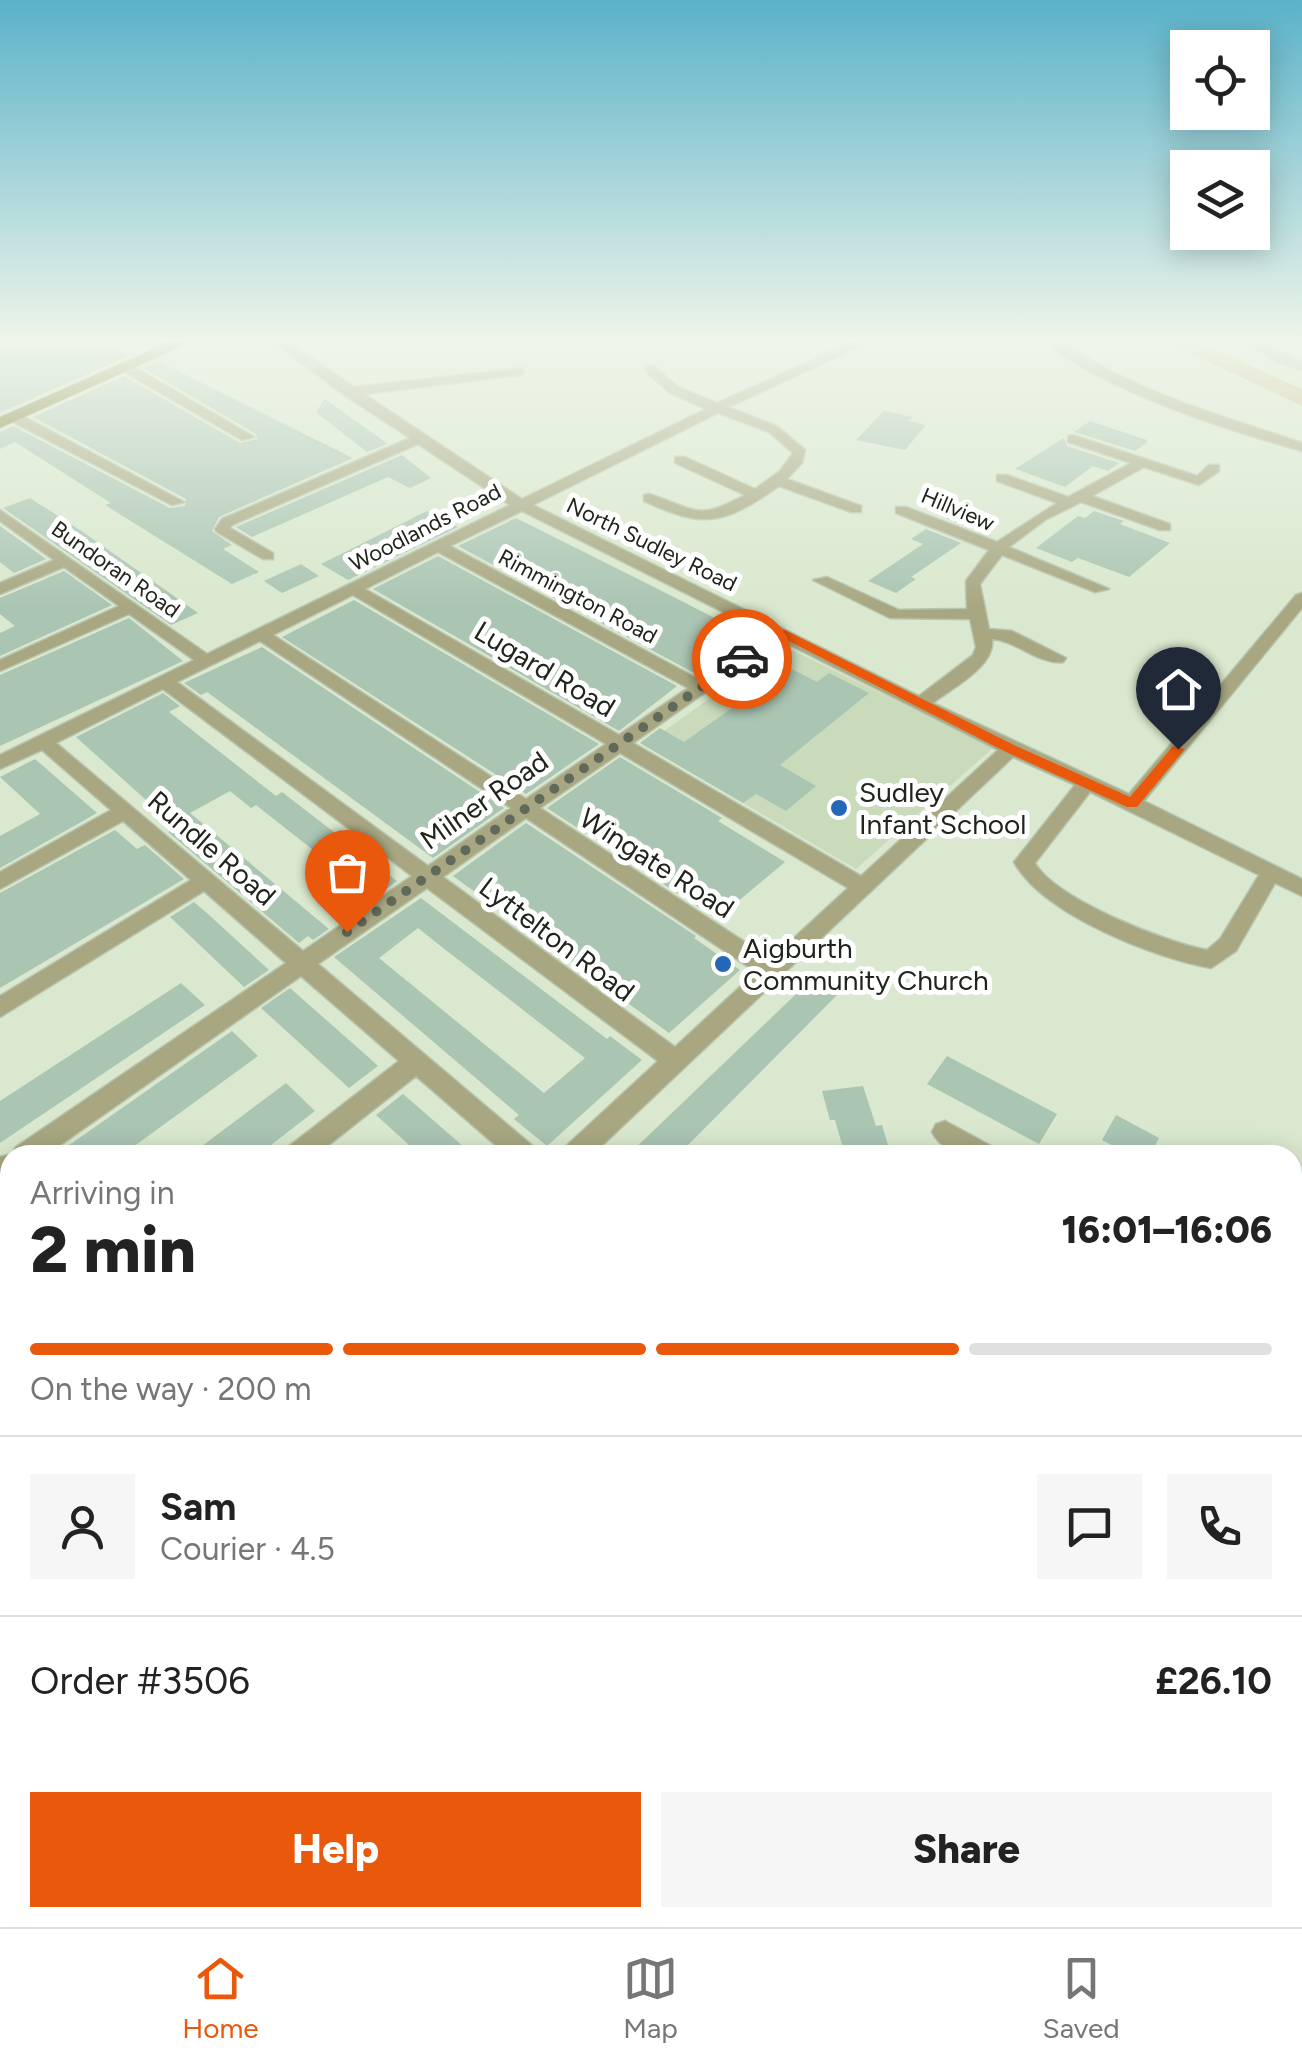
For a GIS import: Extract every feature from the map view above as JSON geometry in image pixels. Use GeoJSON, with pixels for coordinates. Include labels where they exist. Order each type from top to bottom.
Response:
{"type":"FeatureCollection","features":[{"type":"Feature","properties":{"kind":"street"},"geometry":{"type":"LineString","coordinates":[[21,427],[177,502]]}},
{"type":"Feature","properties":{"kind":"street"},"geometry":{"type":"LineString","coordinates":[[229,427],[247,437]]}},
{"type":"Feature","properties":{"kind":"street","name":"North Sudley Road"},"geometry":{"type":"LineString","coordinates":[[401,427],[521,504],[1011,749],[1132,803],[1302,888]]}},
{"type":"Feature","properties":{"kind":"street","name":"Woodlands Road"},"geometry":{"type":"LineString","coordinates":[[0,763],[678,427]]}},
{"type":"Feature","properties":{"kind":"street"},"geometry":{"type":"LineString","coordinates":[[649,498],[691,516],[706,516],[779,481],[797,466],[800,453],[764,427]]}},
{"type":"Feature","properties":{"kind":"street"},"geometry":{"type":"LineString","coordinates":[[1248,427],[1302,447]]}},
{"type":"Feature","properties":{"kind":"street"},"geometry":{"type":"LineString","coordinates":[[268,556],[222,530],[227,522],[418,438]]}},
{"type":"Feature","properties":{"kind":"street"},"geometry":{"type":"LineString","coordinates":[[1073,439],[1199,482],[1214,468]]}},
{"type":"Feature","properties":{"kind":"street"},"geometry":{"type":"LineString","coordinates":[[680,460],[755,494]]}},
{"type":"Feature","properties":{"kind":"street","name":"Hillview"},"geometry":{"type":"LineString","coordinates":[[983,634],[971,590],[974,579],[996,550],[1029,521],[1141,463]]}},
{"type":"Feature","properties":{"kind":"street","name":"Hillview"},"geometry":{"type":"LineString","coordinates":[[1002,478],[1072,498]]}},
{"type":"Feature","properties":{"kind":"street"},"geometry":{"type":"LineString","coordinates":[[779,481],[856,510]]}},
{"type":"Feature","properties":{"kind":"street"},"geometry":{"type":"LineString","coordinates":[[1072,498],[1165,526]]}},
{"type":"Feature","properties":{"kind":"street","name":"Hillview"},"geometry":{"type":"LineString","coordinates":[[902,510],[996,550]]}},
{"type":"Feature","properties":{"kind":"street","name":"Bundoran Road"},"geometry":{"type":"LineString","coordinates":[[4,520],[206,660]]}},
{"type":"Feature","properties":{"kind":"street","name":"Rimmington Road"},"geometry":{"type":"LineString","coordinates":[[436,545],[700,687]]}},
{"type":"Feature","properties":{"kind":"street"},"geometry":{"type":"LineString","coordinates":[[996,550],[1101,589]]}},
{"type":"Feature","properties":{"kind":"street"},"geometry":{"type":"LineString","coordinates":[[0,588],[64,561]]}},
{"type":"Feature","properties":{"kind":"street"},"geometry":{"type":"LineString","coordinates":[[822,580],[896,614],[979,614]]}},
{"type":"Feature","properties":{"kind":"street","name":"Lugard Road"},"geometry":{"type":"LineString","coordinates":[[353,588],[864,887]]}},
{"type":"Feature","properties":{"kind":"street"},"geometry":{"type":"LineString","coordinates":[[1132,803],[1302,598]]}},
{"type":"Feature","properties":{"kind":"street"},"geometry":{"type":"LineString","coordinates":[[0,666],[131,607]]}},
{"type":"Feature","properties":{"kind":"street","name":"Milner Road"},"geometry":{"type":"LineString","coordinates":[[39,1145],[781,632]]}},
{"type":"Feature","properties":{"kind":"street","name":"Wingate Road"},"geometry":{"type":"LineString","coordinates":[[261,634],[774,972]]}},
{"type":"Feature","properties":{"kind":"street"},"geometry":{"type":"LineString","coordinates":[[921,703],[980,658],[985,648],[983,634],[1006,636],[1058,658]]}},
{"type":"Feature","properties":{"kind":"street","name":"Lyttelton Road"},"geometry":{"type":"LineString","coordinates":[[165,682],[676,1061]]}},
{"type":"Feature","properties":{"kind":"street","name":"Rundle Road"},"geometry":{"type":"LineString","coordinates":[[43,741],[514,1145]]}},
{"type":"Feature","properties":{"kind":"street"},"geometry":{"type":"LineString","coordinates":[[585,1145],[1011,749]]}},
{"type":"Feature","properties":{"kind":"street"},"geometry":{"type":"LineString","coordinates":[[1087,783],[1024,862],[1031,878],[1060,897],[1188,955],[1210,959],[1228,945],[1271,872]]}},
{"type":"Feature","properties":{"kind":"street"},"geometry":{"type":"LineString","coordinates":[[0,881],[125,811]]}},
{"type":"Feature","properties":{"kind":"street"},"geometry":{"type":"LineString","coordinates":[[1060,897],[1076,879]]}},
{"type":"Feature","properties":{"kind":"street"},"geometry":{"type":"LineString","coordinates":[[0,1008],[205,882]]}},
{"type":"Feature","properties":{"kind":"street"},"geometry":{"type":"LineString","coordinates":[[309,1145],[417,1061]]}},
{"type":"Feature","properties":{"kind":"street"},"geometry":{"type":"LineString","coordinates":[[945,1132],[967,1145]]}},
{"type":"Feature","properties":{"kind":"shaded area","name":"Sudley Infant School"},"geometry":{"type":"Polygon","coordinates":[[[784,646],[993,748],[856,869],[644,745],[784,646]]]}},
{"type":"Feature","properties":{"kind":"building"},"geometry":{"type":"Polygon","coordinates":[[[15,427],[170,508],[185,506],[186,499],[52,427],[212,427],[240,443],[257,439],[256,434],[244,427],[291,427],[353,458],[219,517],[212,531],[232,545],[223,549],[259,572],[232,584],[105,505],[111,503],[15,442],[0,449],[0,432],[15,427]]]}},
{"type":"Feature","properties":{"kind":"building"},"geometry":{"type":"Polygon","coordinates":[[[335,427],[363,427],[387,444],[367,452],[335,427]]]}},
{"type":"Feature","properties":{"kind":"building"},"geometry":{"type":"Polygon","coordinates":[[[869,427],[924,427],[905,450],[856,440],[869,427]]]}},
{"type":"Feature","properties":{"kind":"building"},"geometry":{"type":"Polygon","coordinates":[[[1081,427],[1108,427],[1147,440],[1135,451],[1074,432],[1081,427]]]}},
{"type":"Feature","properties":{"kind":"building"},"geometry":{"type":"Polygon","coordinates":[[[1064,438],[1067,446],[1119,463],[1108,471],[1093,466],[1065,487],[1015,469],[1064,438]]]}},
{"type":"Feature","properties":{"kind":"building"},"geometry":{"type":"Polygon","coordinates":[[[402,455],[431,478],[410,488],[388,477],[252,537],[236,527],[402,455]]]}},
{"type":"Feature","properties":{"kind":"building"},"geometry":{"type":"Polygon","coordinates":[[[30,498],[198,613],[171,625],[3,508],[30,498]]]}},
{"type":"Feature","properties":{"kind":"building"},"geometry":{"type":"Polygon","coordinates":[[[958,507],[993,521],[979,531],[943,517],[958,507]]]}},
{"type":"Feature","properties":{"kind":"building"},"geometry":{"type":"Polygon","coordinates":[[[427,511],[458,527],[348,580],[321,564],[427,511]]]}},
{"type":"Feature","properties":{"kind":"building"},"geometry":{"type":"Polygon","coordinates":[[[1094,511],[1170,543],[1129,577],[1036,548],[1078,516],[1085,518],[1094,511]]]}},
{"type":"Feature","properties":{"kind":"building"},"geometry":{"type":"Polygon","coordinates":[[[516,518],[752,637],[702,674],[696,674],[458,546],[516,518]]]}},
{"type":"Feature","properties":{"kind":"building"},"geometry":{"type":"Polygon","coordinates":[[[0,526],[46,559],[14,573],[0,562],[0,526]]]}},
{"type":"Feature","properties":{"kind":"building"},"geometry":{"type":"Polygon","coordinates":[[[926,529],[961,543],[911,577],[916,579],[896,593],[868,581],[923,544],[911,539],[926,529]]]}},
{"type":"Feature","properties":{"kind":"building"},"geometry":{"type":"Polygon","coordinates":[[[438,556],[677,686],[619,731],[373,589],[438,556]]]}},
{"type":"Feature","properties":{"kind":"building"},"geometry":{"type":"Polygon","coordinates":[[[301,564],[319,576],[282,593],[264,581],[301,564]]]}},
{"type":"Feature","properties":{"kind":"building"},"geometry":{"type":"Polygon","coordinates":[[[64,571],[112,605],[0,656],[0,633],[15,626],[0,614],[0,598],[64,571]]]}},
{"type":"Feature","properties":{"kind":"building"},"geometry":{"type":"Polygon","coordinates":[[[354,600],[599,744],[526,794],[282,637],[354,600]]]}},
{"type":"Feature","properties":{"kind":"building"},"geometry":{"type":"Polygon","coordinates":[[[129,618],[183,661],[0,746],[0,675],[129,618]]]}},
{"type":"Feature","properties":{"kind":"building"},"geometry":{"type":"Polygon","coordinates":[[[262,647],[504,808],[433,858],[207,692],[201,695],[184,683],[262,647]]]}},
{"type":"Feature","properties":{"kind":"building"},"geometry":{"type":"Polygon","coordinates":[[[765,655],[817,682],[829,673],[869,693],[780,765],[816,786],[786,811],[756,794],[743,803],[640,743],[660,728],[684,742],[735,706],[722,699],[734,691],[722,685],[765,655]]]}},
{"type":"Feature","properties":{"kind":"building"},"geometry":{"type":"Polygon","coordinates":[[[163,693],[180,706],[169,712],[276,796],[282,792],[397,881],[374,898],[256,805],[251,808],[230,791],[190,813],[329,929],[313,940],[308,936],[299,943],[168,832],[176,827],[76,737],[163,693]]]}},
{"type":"Feature","properties":{"kind":"building"},"geometry":{"type":"Polygon","coordinates":[[[620,757],[722,818],[718,821],[785,862],[717,919],[547,808],[620,757]]]}},
{"type":"Feature","properties":{"kind":"building"},"geometry":{"type":"Polygon","coordinates":[[[35,759],[97,813],[0,868],[0,836],[40,814],[0,777],[35,759]]]}},
{"type":"Feature","properties":{"kind":"building"},"geometry":{"type":"Polygon","coordinates":[[[526,823],[696,936],[740,970],[669,1033],[453,876],[526,823]]]}},
{"type":"Feature","properties":{"kind":"building"},"geometry":{"type":"Polygon","coordinates":[[[115,830],[137,849],[145,845],[184,879],[0,988],[0,893],[115,830]]]}},
{"type":"Feature","properties":{"kind":"building"},"geometry":{"type":"Polygon","coordinates":[[[421,898],[607,1039],[610,1036],[642,1060],[548,1145],[514,1119],[519,1115],[334,957],[421,898]],[[418,928],[379,958],[544,1093],[585,1058],[418,928]]]}},
{"type":"Feature","properties":{"kind":"building"},"geometry":{"type":"Polygon","coordinates":[[[194,902],[269,970],[244,987],[170,917],[194,902]]]}},
{"type":"Feature","properties":{"kind":"building"},"geometry":{"type":"Polygon","coordinates":[[[817,974],[842,990],[688,1145],[638,1145],[817,974]]]}},
{"type":"Feature","properties":{"kind":"building"},"geometry":{"type":"Polygon","coordinates":[[[181,983],[205,1005],[0,1143],[0,1101],[181,983]]]}},
{"type":"Feature","properties":{"kind":"building"},"geometry":{"type":"Polygon","coordinates":[[[290,988],[378,1066],[349,1088],[261,1008],[290,988]]]}},
{"type":"Feature","properties":{"kind":"building"},"geometry":{"type":"Polygon","coordinates":[[[232,1031],[258,1056],[136,1145],[69,1145],[232,1031]]]}},
{"type":"Feature","properties":{"kind":"building"},"geometry":{"type":"Polygon","coordinates":[[[947,1056],[1057,1114],[1039,1144],[927,1084],[947,1056]]]}},
{"type":"Feature","properties":{"kind":"building"},"geometry":{"type":"Polygon","coordinates":[[[286,1083],[315,1111],[271,1145],[203,1145],[286,1083]]]}},
{"type":"Feature","properties":{"kind":"building"},"geometry":{"type":"Polygon","coordinates":[[[863,1086],[876,1126],[882,1125],[888,1145],[842,1145],[822,1091],[863,1086]]]}},
{"type":"Feature","properties":{"kind":"building"},"geometry":{"type":"Polygon","coordinates":[[[403,1094],[462,1145],[409,1145],[376,1115],[403,1094]]]}},
{"type":"Feature","properties":{"kind":"building"},"geometry":{"type":"Polygon","coordinates":[[[1116,1115],[1159,1138],[1155,1145],[1112,1145],[1102,1140],[1116,1115]]]}},
{"type":"Feature","properties":{"kind":"way so far"},"geometry":{"type":"LineString","coordinates":[[347,932],[742,659]]}},
{"type":"Feature","properties":{"kind":"place","name":"Sudley Infant School"},"geometry":{"type":"Point","coordinates":[839,808]}},
{"type":"Feature","properties":{"kind":"place","name":"Aigburth Community Church"},"geometry":{"type":"Point","coordinates":[723,964]}},
{"type":"Feature","properties":{"kind":"route"},"geometry":{"type":"LineString","coordinates":[[742,659],[781,632],[1011,749],[1132,803],[1178,749]]}}]}
